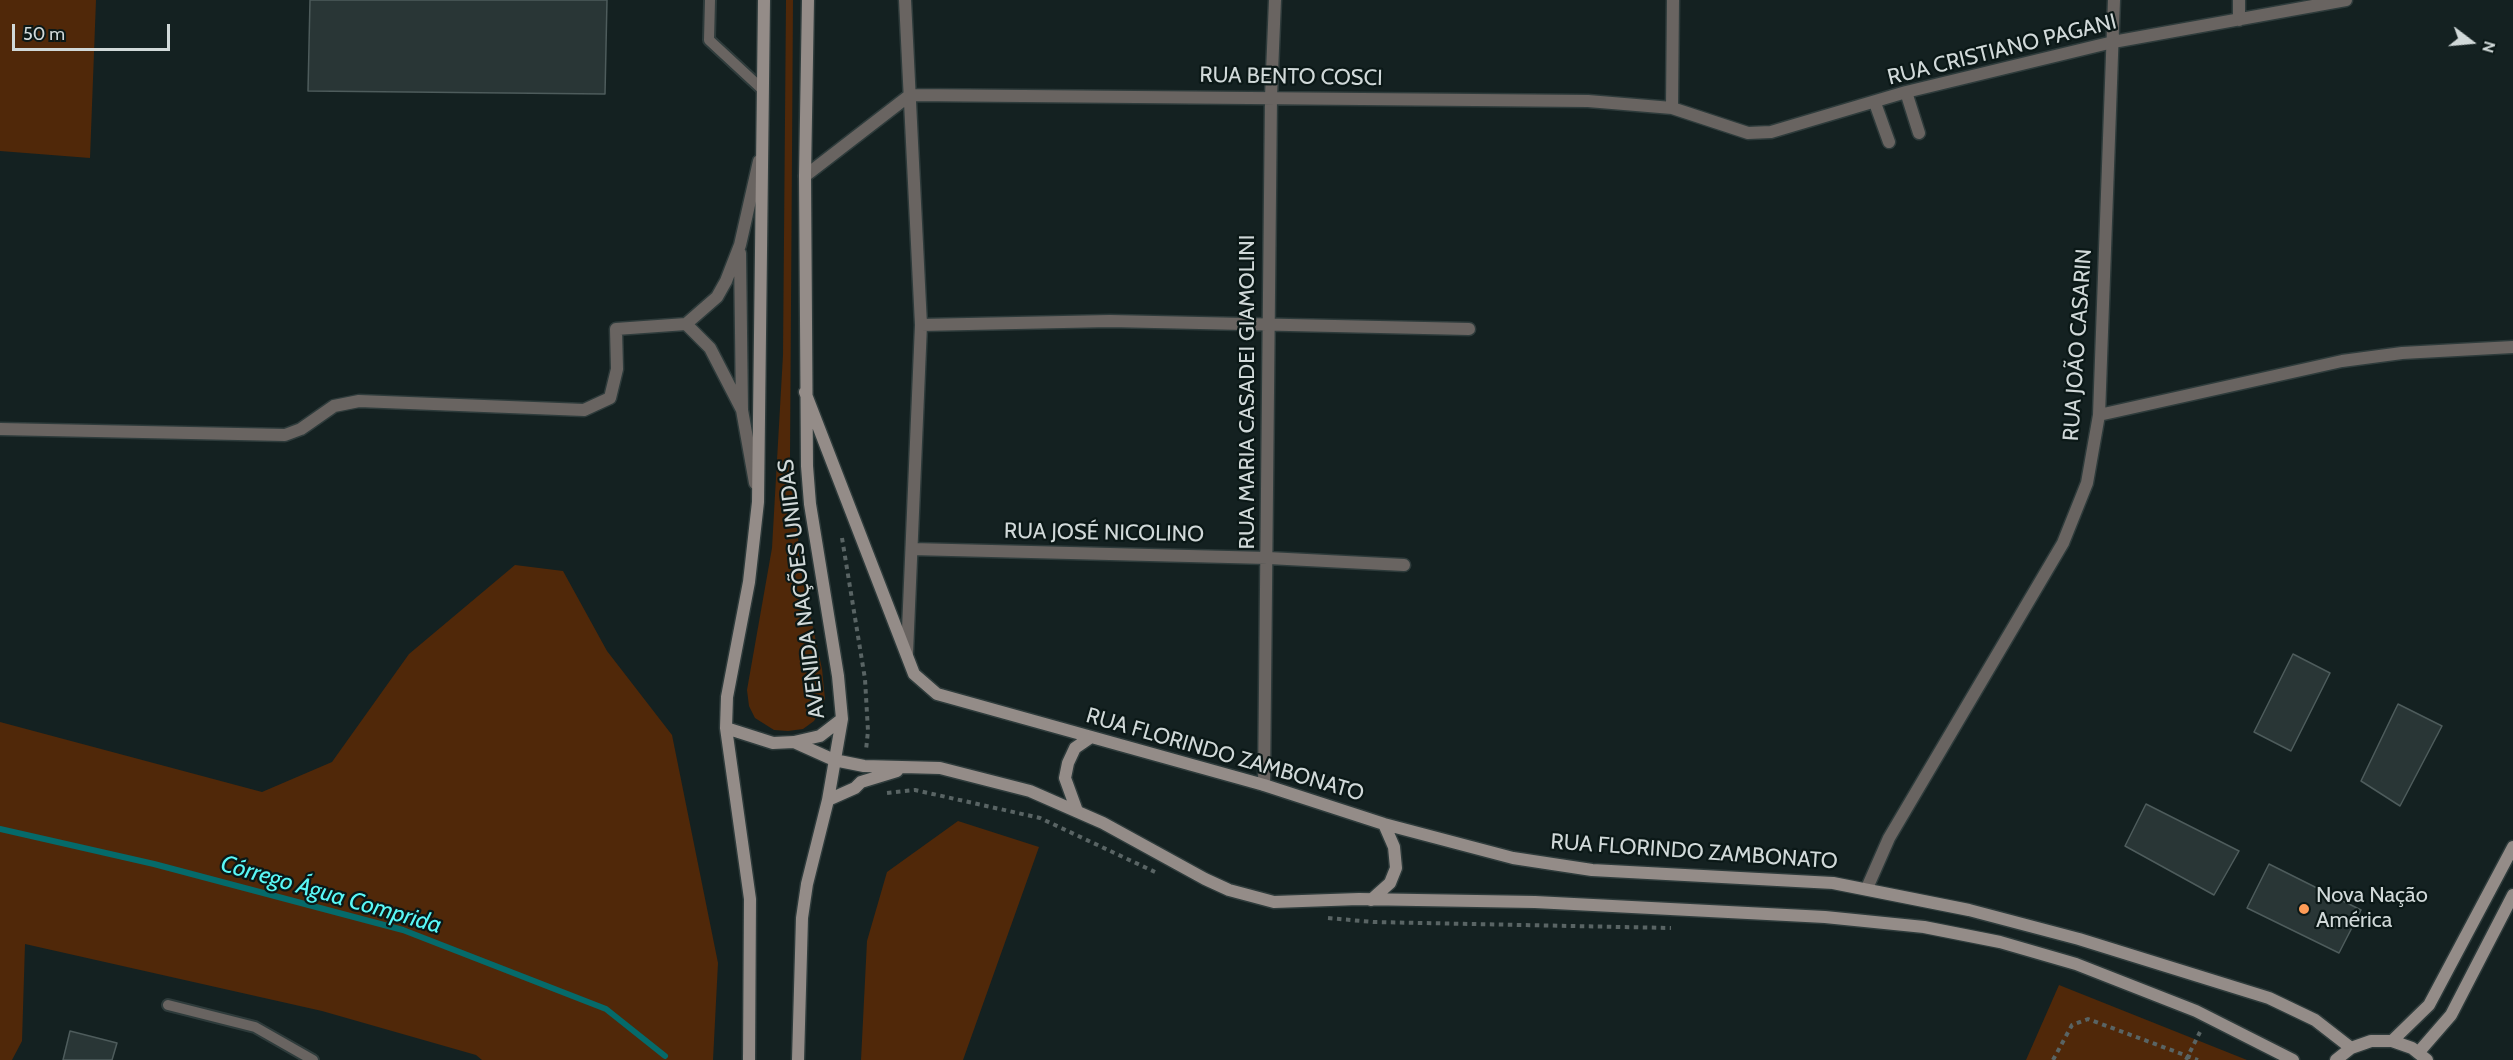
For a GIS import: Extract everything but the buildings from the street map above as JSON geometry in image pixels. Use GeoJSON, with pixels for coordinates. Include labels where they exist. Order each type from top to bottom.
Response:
{"type":"FeatureCollection","features":[{"type":"Feature","properties":{"kind":"main road","name":"AVENIDA NAÇÕES UNIDAS"},"geometry":{"type":"LineString","coordinates":[[749,1060],[750,899],[726,728],[727,697],[749,582],[758,502],[764,0]]}},
{"type":"Feature","properties":{"kind":"main road","name":"AVENIDA NAÇÕES UNIDAS"},"geometry":{"type":"LineString","coordinates":[[798,1060],[802,918],[807,884],[828,800],[842,719],[838,675],[810,504],[806,392],[805,176],[808,0]]}},
{"type":"Feature","properties":{"kind":"main road","name":"RUA FLORINDO ZAMBONATO"},"geometry":{"type":"LineString","coordinates":[[806,392],[914,674],[937,694],[1264,785],[1384,824],[1513,858],[1592,870],[1833,883],[1969,910],[2079,939],[2269,998],[2315,1020],[2351,1048]]}},
{"type":"Feature","properties":{"kind":"main road"},"geometry":{"type":"LineString","coordinates":[[726,728],[773,743],[794,742],[820,736],[842,719]]}},
{"type":"Feature","properties":{"kind":"main road"},"geometry":{"type":"LineString","coordinates":[[1077,812],[1065,778],[1068,763],[1075,748],[1091,737]]}},
{"type":"Feature","properties":{"kind":"main road"},"geometry":{"type":"LineString","coordinates":[[794,742],[834,760],[864,766],[940,768],[1030,791],[1104,823],[1229,890],[1274,902],[1371,900],[1535,902],[1825,917],[1924,927],[2000,942],[2076,964],[2196,1011],[2293,1060]]}},
{"type":"Feature","properties":{"kind":"main road"},"geometry":{"type":"LineString","coordinates":[[828,800],[855,788],[861,782],[894,771],[940,768]]}},
{"type":"Feature","properties":{"kind":"main road"},"geometry":{"type":"LineString","coordinates":[[1371,900],[1390,883],[1396,868],[1394,847],[1384,824]]}},
{"type":"Feature","properties":{"kind":"main road"},"geometry":{"type":"LineString","coordinates":[[2392,1041],[2429,1005],[2513,847]]}},
{"type":"Feature","properties":{"kind":"main road"},"geometry":{"type":"LineString","coordinates":[[2336,1060],[2351,1048],[2371,1041],[2392,1041],[2423,1057],[2451,1015],[2513,895]]}},
{"type":"Feature","properties":{"kind":"street"},"geometry":{"type":"LineString","coordinates":[[905,0],[921,325],[907,653]]}},
{"type":"Feature","properties":{"kind":"street","name":"RUA MARIA CASADEI GIAMOLINI"},"geometry":{"type":"LineString","coordinates":[[1264,785],[1271,97],[1275,0]]}},
{"type":"Feature","properties":{"kind":"street"},"geometry":{"type":"LineString","coordinates":[[1672,108],[1673,0]]}},
{"type":"Feature","properties":{"kind":"street","name":"RUA JOÃO CASARIN"},"geometry":{"type":"LineString","coordinates":[[1867,888],[1888,838],[2062,543],[2087,483],[2099,415],[2114,0]]}},
{"type":"Feature","properties":{"kind":"street"},"geometry":{"type":"LineString","coordinates":[[2239,0],[2239,20]]}},
{"type":"Feature","properties":{"kind":"street","name":"RUA CRISTIANO PAGANI"},"geometry":{"type":"LineString","coordinates":[[1672,108],[1748,133],[1770,132],[1875,103],[1906,92],[2113,42],[2346,0]]}},
{"type":"Feature","properties":{"kind":"street"},"geometry":{"type":"LineString","coordinates":[[1906,92],[1919,133]]}},
{"type":"Feature","properties":{"kind":"street"},"geometry":{"type":"LineString","coordinates":[[805,176],[910,95]]}},
{"type":"Feature","properties":{"kind":"street","name":"RUA BENTO COSCI"},"geometry":{"type":"LineString","coordinates":[[910,95],[1588,102],[1672,108]]}},
{"type":"Feature","properties":{"kind":"street"},"geometry":{"type":"LineString","coordinates":[[1875,103],[1889,142]]}},
{"type":"Feature","properties":{"kind":"street"},"geometry":{"type":"LineString","coordinates":[[0,429],[285,435],[301,429],[334,406],[359,401],[584,410],[610,398],[617,369],[616,329],[686,324],[717,297],[740,245],[763,145]]}},
{"type":"Feature","properties":{"kind":"street"},"geometry":{"type":"LineString","coordinates":[[740,245],[742,410],[758,502]]}},
{"type":"Feature","properties":{"kind":"street"},"geometry":{"type":"LineString","coordinates":[[921,325],[1110,321],[1469,329]]}},
{"type":"Feature","properties":{"kind":"street"},"geometry":{"type":"LineString","coordinates":[[686,324],[710,348],[742,410]]}},
{"type":"Feature","properties":{"kind":"street"},"geometry":{"type":"LineString","coordinates":[[2099,415],[2342,362],[2402,353],[2513,347]]}},
{"type":"Feature","properties":{"kind":"street","name":"RUA JOSÉ NICOLINO"},"geometry":{"type":"LineString","coordinates":[[912,549],[1268,558],[1404,565]]}},
{"type":"Feature","properties":{"kind":"lane"},"geometry":{"type":"LineString","coordinates":[[710,0],[709,40],[763,90]]}},
{"type":"Feature","properties":{"kind":"lane"},"geometry":{"type":"LineString","coordinates":[[168,1005],[255,1027],[313,1060]]}},
{"type":"Feature","properties":{"kind":"path"},"geometry":{"type":"LineString","coordinates":[[842,533],[865,679],[868,731],[864,766]]}},
{"type":"Feature","properties":{"kind":"path"},"geometry":{"type":"LineString","coordinates":[[861,782],[878,794],[915,790],[1040,818],[1166,878]]}},
{"type":"Feature","properties":{"kind":"path"},"geometry":{"type":"LineString","coordinates":[[1317,917],[1373,922],[1676,928]]}},
{"type":"Feature","properties":{"kind":"path"},"geometry":{"type":"LineString","coordinates":[[2053,1060],[2072,1025],[2088,1019],[2198,1060]]}},
{"type":"Feature","properties":{"kind":"path"},"geometry":{"type":"LineString","coordinates":[[2190,1026],[2210,1037]]}},
{"type":"Feature","properties":{"kind":"path"},"geometry":{"type":"LineString","coordinates":[[2188,1058],[2200,1032]]}},
{"type":"Feature","properties":{"kind":"shaded area"},"geometry":{"type":"Polygon","coordinates":[[[0,0],[96,0],[90,158],[0,151],[0,0]]]}},
{"type":"Feature","properties":{"kind":"shaded area"},"geometry":{"type":"Polygon","coordinates":[[[786,0],[793,0],[790,458],[802,577],[822,669],[825,699],[814,721],[803,729],[788,731],[774,730],[755,718],[749,706],[747,690],[772,548],[783,355],[786,0]]]}},
{"type":"Feature","properties":{"kind":"shaded area"},"geometry":{"type":"Polygon","coordinates":[[[515,565],[563,571],[607,651],[672,735],[718,963],[713,1060],[482,1060],[476,1055],[322,1011],[25,944],[22,1041],[12,1060],[0,1060],[0,722],[262,792],[332,762],[409,654],[515,565]]]}},
{"type":"Feature","properties":{"kind":"shaded area"},"geometry":{"type":"Polygon","coordinates":[[[958,821],[1039,847],[963,1060],[861,1060],[867,941],[887,872],[958,821]]]}},
{"type":"Feature","properties":{"kind":"shaded area"},"geometry":{"type":"Polygon","coordinates":[[[2059,985],[2247,1060],[2026,1060],[2059,985]]]}},
{"type":"Feature","properties":{"kind":"waterway","name":"Córrego Água Comprida"},"geometry":{"type":"LineString","coordinates":[[0,829],[154,864],[403,930],[606,1009],[665,1056]]}},
{"type":"Feature","properties":{"kind":"place","name":"Nova Nação América"},"geometry":{"type":"Point","coordinates":[2304,909]}}]}
